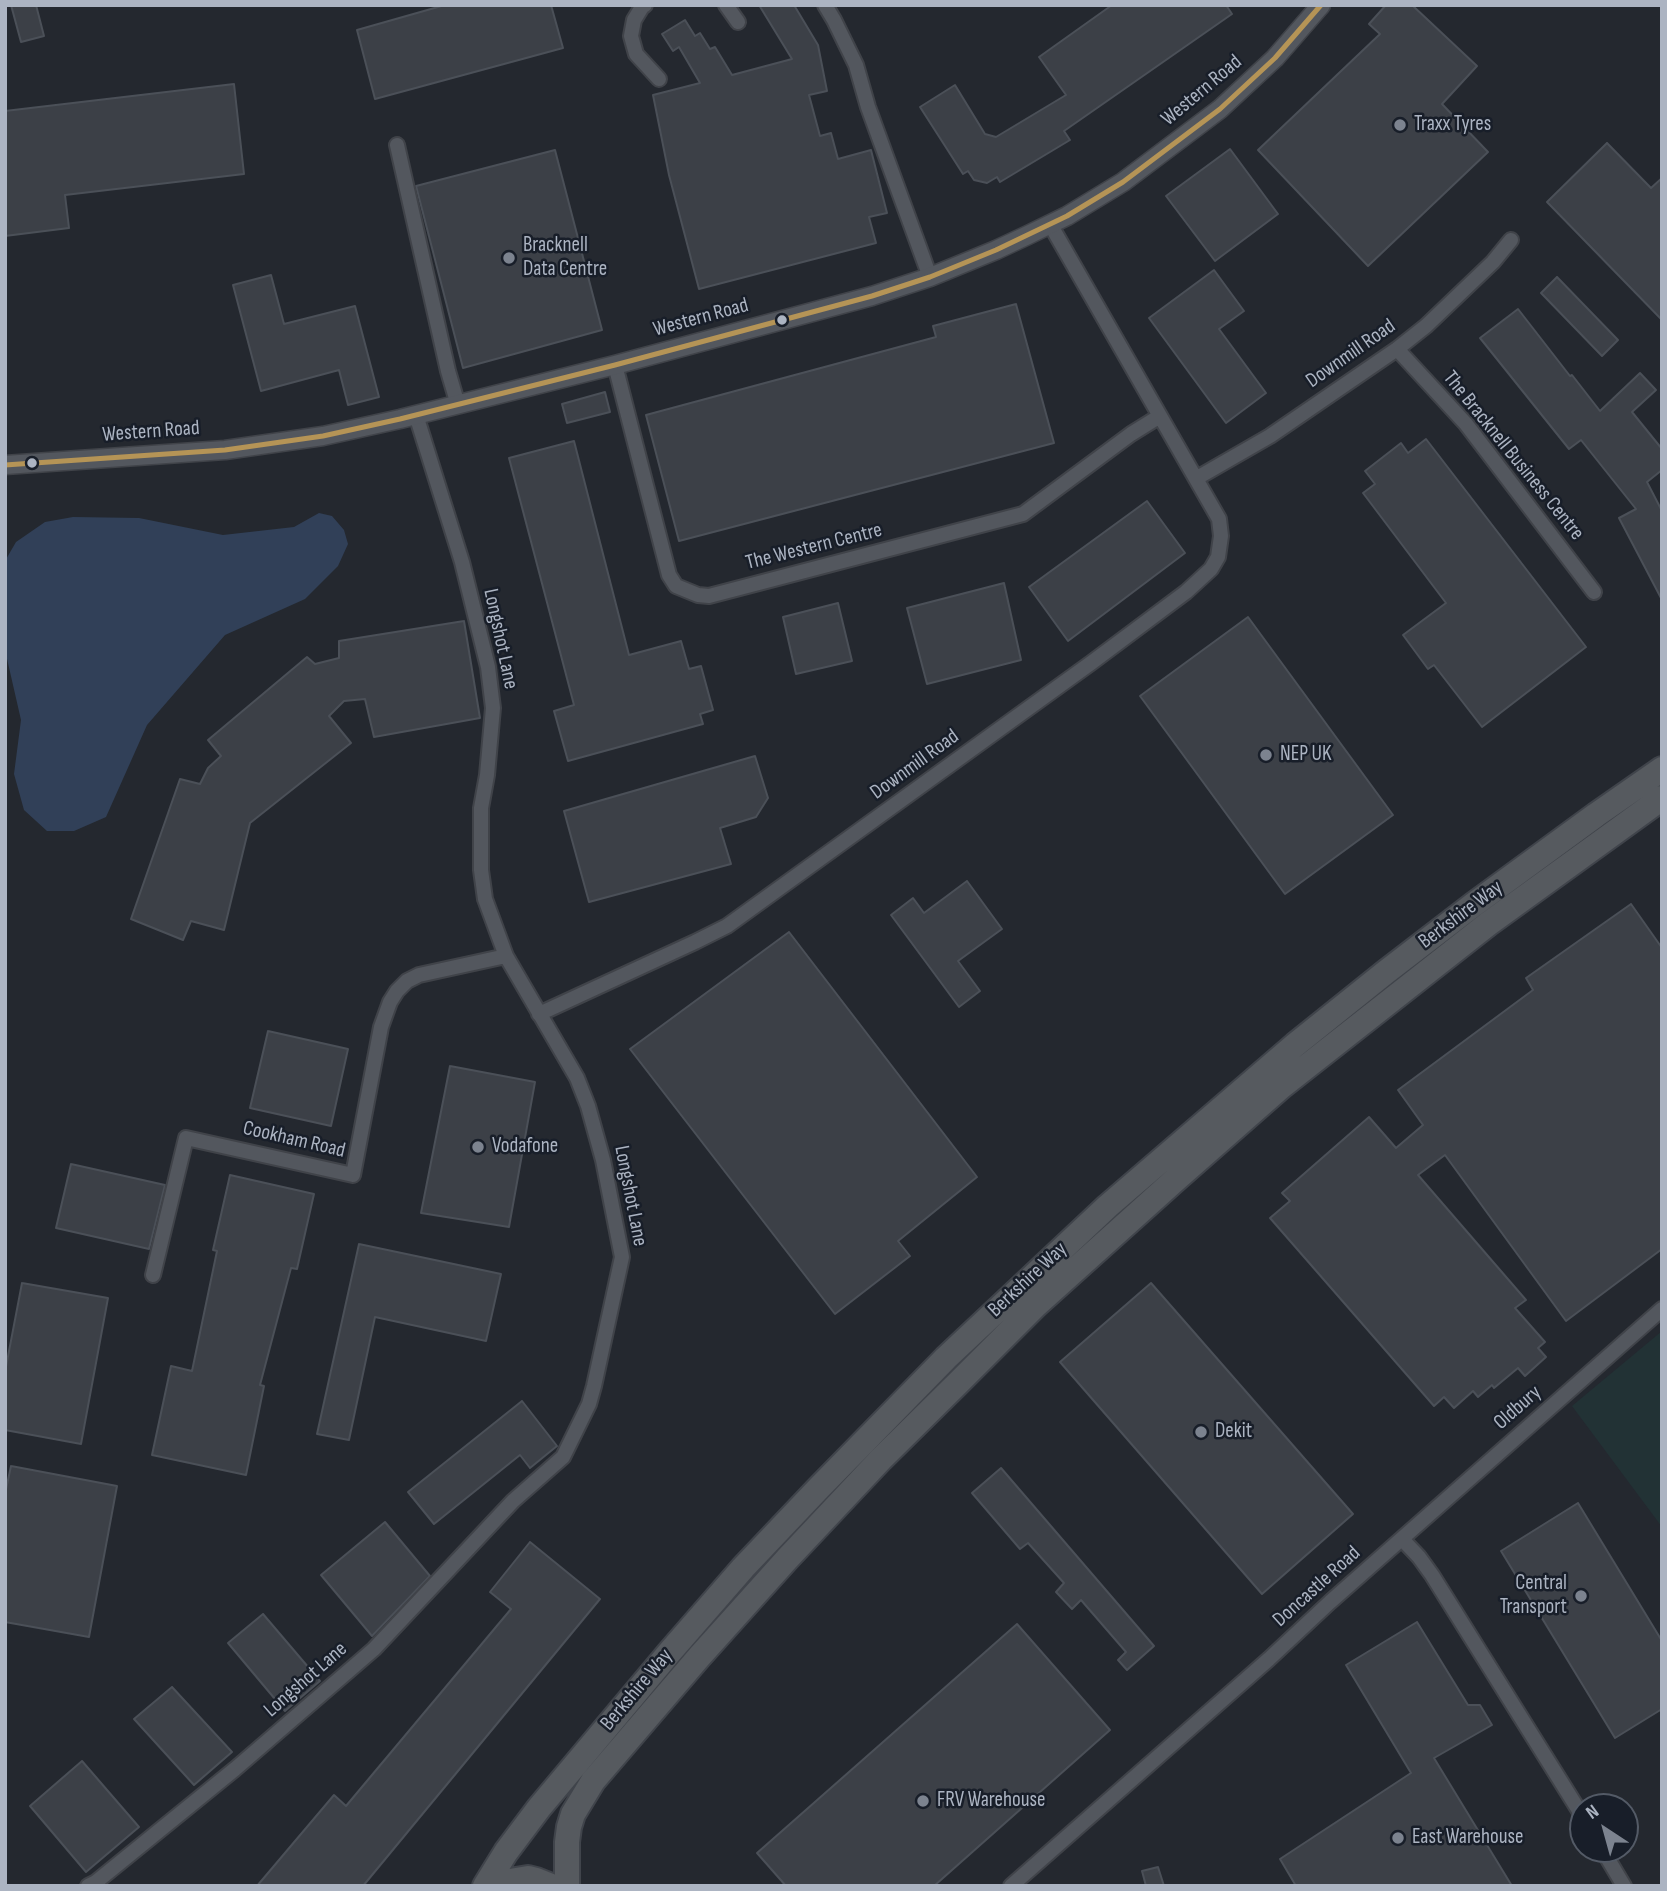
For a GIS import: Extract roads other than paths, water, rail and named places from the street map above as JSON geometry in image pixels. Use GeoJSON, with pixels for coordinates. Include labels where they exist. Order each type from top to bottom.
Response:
{"type":"FeatureCollection","features":[{"type":"Feature","properties":{"kind":"highway","name":"Berkshire Way"},"geometry":{"type":"LineString","coordinates":[[1225,1121],[1295,1045],[1396,964],[1662,769]]}},
{"type":"Feature","properties":{"kind":"highway","name":"Berkshire Way"},"geometry":{"type":"LineString","coordinates":[[567,1886],[567,1842],[573,1814],[593,1781],[787,1559],[881,1459],[1036,1306],[1167,1171],[1225,1121],[1319,1056],[1488,924],[1662,798]]}},
{"type":"Feature","properties":{"kind":"highway","name":"Berkshire Way"},"geometry":{"type":"LineString","coordinates":[[485,1886],[506,1852],[547,1798],[762,1549],[946,1358],[1108,1206],[1167,1171]]}},
{"type":"Feature","properties":{"kind":"highway"},"geometry":{"type":"LineString","coordinates":[[498,1886],[528,1878],[551,1886]]}},
{"type":"Feature","properties":{"kind":"street"},"geometry":{"type":"LineString","coordinates":[[726,5],[738,22]]}},
{"type":"Feature","properties":{"kind":"street"},"geometry":{"type":"LineString","coordinates":[[825,5],[856,65],[868,107],[930,277]]}},
{"type":"Feature","properties":{"kind":"street","name":"Western Road"},"geometry":{"type":"LineString","coordinates":[[5,465],[225,450],[323,436],[615,365],[872,296],[930,277],[1050,224],[1123,182],[1220,109],[1275,58],[1321,5]]}},
{"type":"Feature","properties":{"kind":"street"},"geometry":{"type":"LineString","coordinates":[[642,6],[634,20],[631,36],[636,54],[659,79]]}},
{"type":"Feature","properties":{"kind":"street"},"geometry":{"type":"LineString","coordinates":[[397,145],[458,405]]}},
{"type":"Feature","properties":{"kind":"street","name":"Downmill Road"},"geometry":{"type":"LineString","coordinates":[[539,1014],[727,926],[1186,593],[1211,569],[1218,557],[1221,536],[1219,519],[1050,224]]}},
{"type":"Feature","properties":{"kind":"street","name":"Downmill Road"},"geometry":{"type":"LineString","coordinates":[[1197,478],[1270,436],[1397,349],[1426,326],[1493,262],[1511,240]]}},
{"type":"Feature","properties":{"kind":"street","name":"The Bracknell Business Centre"},"geometry":{"type":"LineString","coordinates":[[1397,349],[1466,424],[1594,592]]}},
{"type":"Feature","properties":{"kind":"street","name":"The Western Centre"},"geometry":{"type":"LineString","coordinates":[[615,365],[669,575],[676,586],[698,595],[709,596],[1023,514],[1131,434],[1160,416]]}},
{"type":"Feature","properties":{"kind":"street","name":"Longshot Lane"},"geometry":{"type":"LineString","coordinates":[[88,1886],[235,1769],[374,1649],[513,1501],[563,1457],[589,1404],[622,1257],[603,1160],[578,1078],[506,956],[488,908],[481,870],[481,808],[494,708],[488,667],[462,562],[416,415]]}},
{"type":"Feature","properties":{"kind":"street","name":"Cookham Road"},"geometry":{"type":"LineString","coordinates":[[153,1275],[186,1138],[353,1175],[381,1027],[397,991],[407,981],[419,975],[506,956]]}},
{"type":"Feature","properties":{"kind":"street","name":"Oldbury"},"geometry":{"type":"LineString","coordinates":[[1402,1539],[1662,1309]]}},
{"type":"Feature","properties":{"kind":"street"},"geometry":{"type":"LineString","coordinates":[[1402,1539],[1432,1575],[1569,1795]]}},
{"type":"Feature","properties":{"kind":"street","name":"Doncastle Road"},"geometry":{"type":"LineString","coordinates":[[1011,1886],[1402,1539]]}},
{"type":"Feature","properties":{"kind":"street"},"geometry":{"type":"LineString","coordinates":[[1610,1863],[1624,1886]]}},
{"type":"Feature","properties":{"kind":"water"},"geometry":{"type":"Polygon","coordinates":[[[319,513],[332,516],[344,530],[348,544],[338,566],[305,599],[225,635],[147,725],[106,817],[74,831],[47,831],[24,810],[14,774],[21,720],[5,650],[5,561],[16,542],[45,522],[73,517],[139,518],[223,535],[294,527],[319,513]]]}},
{"type":"Feature","properties":{"kind":"place","name":"Traxx Tyres"},"geometry":{"type":"Point","coordinates":[1400,125]}},
{"type":"Feature","properties":{"kind":"place","name":"Bracknell Data Centre"},"geometry":{"type":"Point","coordinates":[509,258]}},
{"type":"Feature","properties":{"kind":"place","name":"NEP UK"},"geometry":{"type":"Point","coordinates":[1266,755]}},
{"type":"Feature","properties":{"kind":"place","name":"Vodafone"},"geometry":{"type":"Point","coordinates":[478,1147]}},
{"type":"Feature","properties":{"kind":"place","name":"Dekit"},"geometry":{"type":"Point","coordinates":[1201,1432]}},
{"type":"Feature","properties":{"kind":"place","name":"Central Transport"},"geometry":{"type":"Point","coordinates":[1581,1596]}},
{"type":"Feature","properties":{"kind":"place","name":"FRV Warehouse"},"geometry":{"type":"Point","coordinates":[923,1801]}},
{"type":"Feature","properties":{"kind":"place","name":"East Warehouse"},"geometry":{"type":"Point","coordinates":[1398,1838]}}]}
